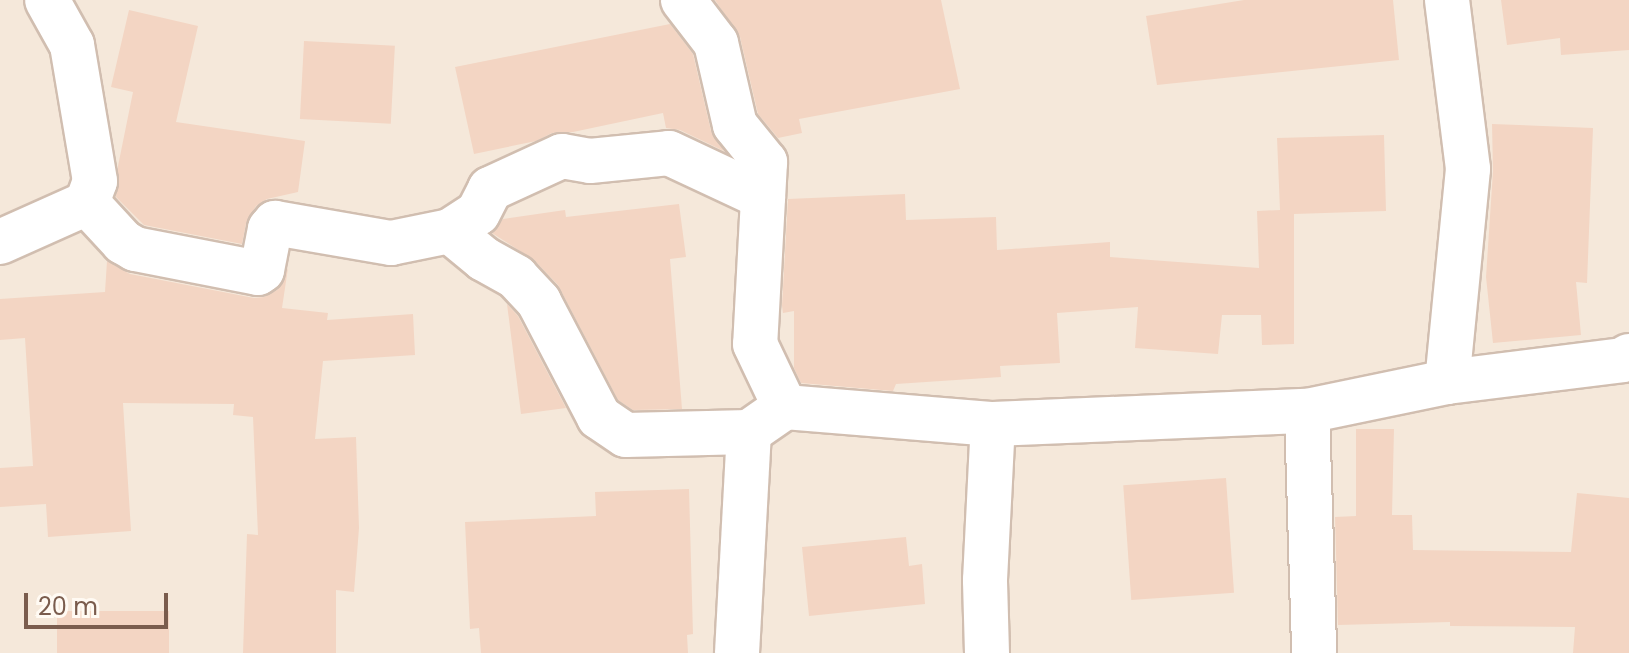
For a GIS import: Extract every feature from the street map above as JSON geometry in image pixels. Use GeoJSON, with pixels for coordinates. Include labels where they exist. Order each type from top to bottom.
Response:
{"type":"FeatureCollection","features":[{"type":"Feature","properties":{"kind":"street"},"geometry":{"type":"LineString","coordinates":[[0,242],[87,203],[95,181],[72,45],[47,0]]}},
{"type":"Feature","properties":{"kind":"street"},"geometry":{"type":"LineString","coordinates":[[683,0],[716,43],[735,125],[765,162],[755,344],[785,407]]}},
{"type":"Feature","properties":{"kind":"street"},"geometry":{"type":"LineString","coordinates":[[1447,0],[1468,169],[1447,382]]}},
{"type":"Feature","properties":{"kind":"street"},"geometry":{"type":"LineString","coordinates":[[87,203],[123,242],[135,249],[258,273],[262,270],[270,229],[275,223],[391,243],[450,231],[478,213],[490,189],[562,156],[590,161],[669,153],[763,197]]}},
{"type":"Feature","properties":{"kind":"street"},"geometry":{"type":"LineString","coordinates":[[450,231],[484,259],[516,277],[539,302],[599,417],[626,435],[749,432],[785,407],[993,424],[1307,411],[1447,382],[1623,360],[1629,356]]}},
{"type":"Feature","properties":{"kind":"street"},"geometry":{"type":"LineString","coordinates":[[1307,411],[1314,653]]}},
{"type":"Feature","properties":{"kind":"street"},"geometry":{"type":"LineString","coordinates":[[987,653],[985,580],[993,424]]}},
{"type":"Feature","properties":{"kind":"street"},"geometry":{"type":"LineString","coordinates":[[737,653],[749,432]]}},
{"type":"Feature","properties":{"kind":"shaded area"},"geometry":{"type":"Polygon","coordinates":[[[0,0],[1629,0],[1629,653],[0,653],[0,0]]]}},
{"type":"Feature","properties":{"kind":"building"},"geometry":{"type":"Polygon","coordinates":[[[715,0],[941,0],[960,89],[799,119],[802,133],[778,138],[758,114],[740,37],[715,0]]]}},
{"type":"Feature","properties":{"kind":"building"},"geometry":{"type":"Polygon","coordinates":[[[1244,0],[1393,0],[1399,60],[1157,85],[1146,16],[1244,0]]]}},
{"type":"Feature","properties":{"kind":"building"},"geometry":{"type":"Polygon","coordinates":[[[1501,0],[1629,0],[1629,50],[1561,55],[1560,38],[1507,45],[1501,0]]]}},
{"type":"Feature","properties":{"kind":"building"},"geometry":{"type":"Polygon","coordinates":[[[129,10],[198,26],[176,122],[305,141],[298,192],[267,199],[256,206],[246,224],[242,244],[144,225],[116,197],[118,166],[133,92],[111,87],[129,10]]]}},
{"type":"Feature","properties":{"kind":"building"},"geometry":{"type":"Polygon","coordinates":[[[670,24],[693,54],[711,131],[724,151],[680,130],[666,128],[663,113],[573,132],[552,133],[536,141],[474,154],[455,67],[670,24]]]}},
{"type":"Feature","properties":{"kind":"building"},"geometry":{"type":"Polygon","coordinates":[[[304,41],[395,46],[391,124],[300,119],[304,41]]]}},
{"type":"Feature","properties":{"kind":"building"},"geometry":{"type":"Polygon","coordinates":[[[1492,124],[1593,128],[1587,283],[1576,282],[1581,335],[1493,343],[1486,277],[1493,171],[1492,124]]]}},
{"type":"Feature","properties":{"kind":"building"},"geometry":{"type":"Polygon","coordinates":[[[1384,135],[1386,211],[1294,214],[1294,344],[1262,345],[1261,315],[1222,315],[1218,354],[1135,348],[1138,307],[1057,313],[1060,363],[1000,366],[1001,377],[896,384],[893,391],[801,383],[794,368],[794,311],[783,313],[782,306],[788,199],[905,194],[906,220],[996,217],[997,250],[1110,242],[1110,257],[1259,268],[1257,211],[1280,210],[1277,138],[1384,135]]]}},
{"type":"Feature","properties":{"kind":"building"},"geometry":{"type":"Polygon","coordinates":[[[679,204],[686,257],[670,259],[682,409],[633,410],[618,400],[558,285],[534,260],[492,233],[503,219],[565,210],[566,217],[679,204]]]}},
{"type":"Feature","properties":{"kind":"building"},"geometry":{"type":"Polygon","coordinates":[[[107,261],[130,274],[254,298],[277,290],[288,268],[282,308],[328,313],[327,320],[413,314],[415,355],[323,361],[315,439],[356,437],[359,528],[354,592],[336,590],[336,653],[243,653],[247,534],[258,535],[253,417],[233,415],[234,404],[123,403],[131,531],[48,537],[46,504],[0,507],[0,468],[33,466],[25,338],[0,340],[0,299],[105,292],[107,261]]]}},
{"type":"Feature","properties":{"kind":"building"},"geometry":{"type":"Polygon","coordinates":[[[507,304],[518,316],[566,408],[521,414],[507,304]]]}},
{"type":"Feature","properties":{"kind":"building"},"geometry":{"type":"Polygon","coordinates":[[[1356,429],[1394,429],[1392,515],[1412,515],[1413,550],[1571,552],[1577,493],[1629,498],[1629,653],[1573,653],[1575,627],[1450,626],[1450,622],[1338,625],[1335,517],[1356,516],[1356,429]]]}},
{"type":"Feature","properties":{"kind":"building"},"geometry":{"type":"Polygon","coordinates":[[[1226,478],[1234,593],[1131,600],[1123,485],[1226,478]]]}},
{"type":"Feature","properties":{"kind":"building"},"geometry":{"type":"Polygon","coordinates":[[[689,489],[693,634],[687,635],[688,653],[481,653],[479,628],[470,629],[465,522],[596,516],[595,492],[689,489]]]}},
{"type":"Feature","properties":{"kind":"building"},"geometry":{"type":"Polygon","coordinates":[[[906,537],[909,566],[922,564],[925,604],[809,616],[802,547],[906,537]]]}},
{"type":"Feature","properties":{"kind":"building"},"geometry":{"type":"Polygon","coordinates":[[[57,611],[169,611],[169,653],[57,653],[57,611]]]}}]}
